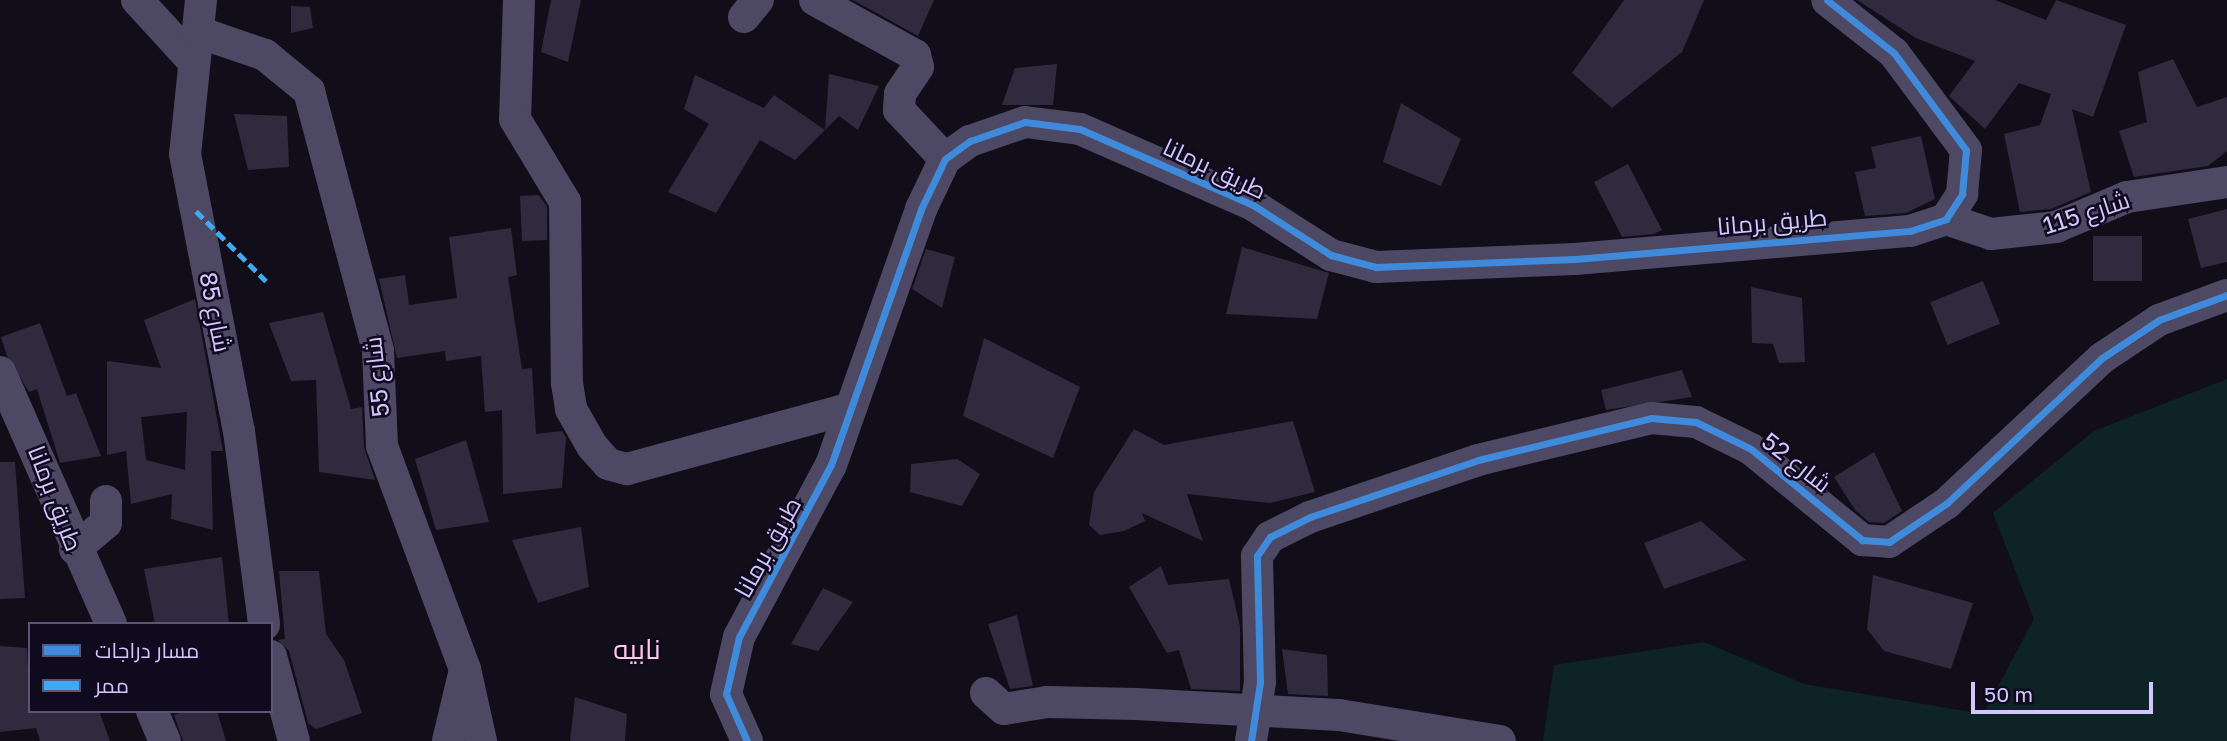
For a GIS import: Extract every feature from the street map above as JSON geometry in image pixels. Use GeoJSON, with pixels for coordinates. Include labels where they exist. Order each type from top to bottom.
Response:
{"type":"FeatureCollection","features":[{"type":"Feature","properties":{"kind":"street"},"geometry":{"type":"LineString","coordinates":[[137,0],[196,47]]}},
{"type":"Feature","properties":{"kind":"street","name":"شارع 85"},"geometry":{"type":"LineString","coordinates":[[201,0],[185,154],[239,430],[264,622]]}},
{"type":"Feature","properties":{"kind":"street"},"geometry":{"type":"LineString","coordinates":[[519,0],[515,118],[565,202],[567,383],[571,409],[592,446],[608,464],[627,469],[852,408]]}},
{"type":"Feature","properties":{"kind":"street"},"geometry":{"type":"LineString","coordinates":[[815,0],[915,55],[918,67],[900,94],[899,110],[945,159]]}},
{"type":"Feature","properties":{"kind":"street"},"geometry":{"type":"LineString","coordinates":[[1827,0],[1894,53],[1966,150],[1962,194],[1947,219]]}},
{"type":"Feature","properties":{"kind":"street","name":"شارع 55"},"geometry":{"type":"LineString","coordinates":[[196,47],[265,55],[309,91],[377,351],[382,446],[465,669],[481,741]]}},
{"type":"Feature","properties":{"kind":"street","name":"طريق برمانا"},"geometry":{"type":"LineString","coordinates":[[747,741],[731,717],[726,674],[739,637],[814,503],[852,408],[921,209],[945,159],[997,127],[1050,122],[1080,129],[1253,205],[1331,255],[1376,267],[1574,259],[1910,231],[1947,219]]}},
{"type":"Feature","properties":{"kind":"street","name":"شارع 115"},"geometry":{"type":"LineString","coordinates":[[1947,219],[1991,234],[2056,226],[2127,197],[2227,182]]}},
{"type":"Feature","properties":{"kind":"street","name":"شارع 52"},"geometry":{"type":"LineString","coordinates":[[1253,727],[1261,640],[1257,556],[1270,537],[1310,517],[1478,460],[1651,418],[1696,422],[1751,449],[1862,540],[1889,542],[1947,503],[2102,358],[2159,320],[2227,295]]}},
{"type":"Feature","properties":{"kind":"street","name":"طريق برمانا"},"geometry":{"type":"LineString","coordinates":[[0,372],[45,466],[75,549],[110,622]]}},
{"type":"Feature","properties":{"kind":"street"},"geometry":{"type":"LineString","coordinates":[[75,549],[106,523],[106,501]]}},
{"type":"Feature","properties":{"kind":"street"},"geometry":{"type":"LineString","coordinates":[[273,663],[294,741]]}},
{"type":"Feature","properties":{"kind":"street"},"geometry":{"type":"LineString","coordinates":[[447,741],[465,669]]}},
{"type":"Feature","properties":{"kind":"street"},"geometry":{"type":"LineString","coordinates":[[986,692],[1004,709],[1047,702],[1253,727],[1339,715],[1500,741]]}},
{"type":"Feature","properties":{"kind":"street"},"geometry":{"type":"LineString","coordinates":[[153,713],[165,741]]}},
{"type":"Feature","properties":{"kind":"green space"},"geometry":{"type":"Polygon","coordinates":[[[2227,379],[2227,741],[1543,741],[1554,665],[1704,642],[1804,684],[1983,714],[2034,619],[1993,513],[2094,431],[2227,379]]]}},
{"type":"Feature","properties":{"kind":"building"},"geometry":{"type":"Polygon","coordinates":[[[551,0],[581,0],[568,62],[541,52],[551,0]]]}},
{"type":"Feature","properties":{"kind":"building"},"geometry":{"type":"Polygon","coordinates":[[[853,0],[934,0],[918,36],[853,0]]]}},
{"type":"Feature","properties":{"kind":"building"},"geometry":{"type":"Polygon","coordinates":[[[1624,0],[1704,0],[1682,52],[1612,108],[1572,73],[1624,0]]]}},
{"type":"Feature","properties":{"kind":"building"},"geometry":{"type":"Polygon","coordinates":[[[1857,0],[1995,0],[2046,20],[2056,0],[2126,25],[2093,117],[2072,109],[2091,192],[2051,209],[2020,212],[2004,134],[2040,125],[2051,94],[2019,83],[1985,129],[1949,96],[1975,61],[1916,38],[1857,0]]]}},
{"type":"Feature","properties":{"kind":"building"},"geometry":{"type":"Polygon","coordinates":[[[291,6],[310,7],[313,28],[291,33],[291,6]]]}},
{"type":"Feature","properties":{"kind":"building"},"geometry":{"type":"Polygon","coordinates":[[[2173,59],[2197,107],[2227,97],[2227,151],[2208,166],[2134,177],[2119,131],[2147,122],[2138,72],[2173,59]]]}},
{"type":"Feature","properties":{"kind":"building"},"geometry":{"type":"Polygon","coordinates":[[[1057,64],[1053,105],[1002,105],[1015,68],[1057,64]]]}},
{"type":"Feature","properties":{"kind":"building"},"geometry":{"type":"Polygon","coordinates":[[[829,74],[879,86],[858,130],[839,116],[825,130],[829,74]]]}},
{"type":"Feature","properties":{"kind":"building"},"geometry":{"type":"Polygon","coordinates":[[[695,75],[764,108],[774,95],[825,130],[795,160],[760,140],[716,213],[668,192],[709,124],[684,109],[695,75]]]}},
{"type":"Feature","properties":{"kind":"building"},"geometry":{"type":"Polygon","coordinates":[[[1401,103],[1461,139],[1441,186],[1383,162],[1401,103]]]}},
{"type":"Feature","properties":{"kind":"building"},"geometry":{"type":"Polygon","coordinates":[[[234,114],[287,116],[289,167],[248,170],[234,114]]]}},
{"type":"Feature","properties":{"kind":"building"},"geometry":{"type":"Polygon","coordinates":[[[1921,136],[1935,199],[1906,213],[1865,216],[1855,172],[1876,168],[1871,147],[1921,136]]]}},
{"type":"Feature","properties":{"kind":"building"},"geometry":{"type":"Polygon","coordinates":[[[1628,164],[1662,230],[1654,234],[1622,237],[1594,182],[1628,164]]]}},
{"type":"Feature","properties":{"kind":"building"},"geometry":{"type":"Polygon","coordinates":[[[539,195],[547,207],[547,240],[522,241],[520,196],[539,195]]]}},
{"type":"Feature","properties":{"kind":"building"},"geometry":{"type":"Polygon","coordinates":[[[2227,209],[2227,262],[2201,268],[2188,219],[2227,209]]]}},
{"type":"Feature","properties":{"kind":"building"},"geometry":{"type":"Polygon","coordinates":[[[511,228],[517,275],[508,277],[522,369],[532,368],[536,434],[562,431],[566,438],[562,488],[503,494],[502,410],[485,412],[481,356],[446,361],[445,351],[397,358],[379,279],[405,275],[409,305],[457,298],[449,237],[511,228]]]}},
{"type":"Feature","properties":{"kind":"building"},"geometry":{"type":"Polygon","coordinates":[[[2093,236],[2142,236],[2142,281],[2093,281],[2093,236]]]}},
{"type":"Feature","properties":{"kind":"building"},"geometry":{"type":"Polygon","coordinates":[[[1242,247],[1329,273],[1317,319],[1226,314],[1242,247]]]}},
{"type":"Feature","properties":{"kind":"building"},"geometry":{"type":"Polygon","coordinates":[[[926,249],[955,257],[942,308],[912,289],[926,249]]]}},
{"type":"Feature","properties":{"kind":"building"},"geometry":{"type":"Polygon","coordinates":[[[1983,281],[2000,324],[1947,345],[1930,302],[1983,281]]]}},
{"type":"Feature","properties":{"kind":"building"},"geometry":{"type":"Polygon","coordinates":[[[1751,287],[1802,298],[1805,362],[1779,363],[1773,344],[1752,343],[1751,287]]]}},
{"type":"Feature","properties":{"kind":"building"},"geometry":{"type":"Polygon","coordinates":[[[195,299],[223,451],[211,451],[213,530],[171,519],[172,494],[131,504],[126,451],[107,455],[107,361],[161,368],[144,320],[195,299]],[[187,412],[141,417],[146,460],[185,470],[187,412]]]}},
{"type":"Feature","properties":{"kind":"building"},"geometry":{"type":"Polygon","coordinates":[[[323,312],[351,409],[362,407],[364,447],[375,480],[319,472],[316,380],[291,381],[269,323],[323,312]]]}},
{"type":"Feature","properties":{"kind":"building"},"geometry":{"type":"Polygon","coordinates":[[[40,323],[67,396],[76,393],[101,456],[60,463],[37,389],[29,392],[7,356],[1,337],[40,323]]]}},
{"type":"Feature","properties":{"kind":"building"},"geometry":{"type":"Polygon","coordinates":[[[984,338],[1080,387],[1053,458],[963,416],[984,338]]]}},
{"type":"Feature","properties":{"kind":"building"},"geometry":{"type":"Polygon","coordinates":[[[1682,370],[1692,397],[1606,410],[1601,390],[1682,370]]]}},
{"type":"Feature","properties":{"kind":"building"},"geometry":{"type":"Polygon","coordinates":[[[1293,421],[1315,492],[1270,503],[1187,494],[1203,541],[1142,513],[1145,521],[1124,531],[1100,535],[1089,525],[1094,492],[1134,429],[1164,445],[1293,421]]]}},
{"type":"Feature","properties":{"kind":"building"},"geometry":{"type":"Polygon","coordinates":[[[466,440],[489,522],[436,530],[415,459],[466,440]]]}},
{"type":"Feature","properties":{"kind":"building"},"geometry":{"type":"Polygon","coordinates":[[[1874,452],[1902,511],[1884,523],[1869,522],[1855,510],[1834,477],[1874,452]]]}},
{"type":"Feature","properties":{"kind":"building"},"geometry":{"type":"Polygon","coordinates":[[[957,459],[980,474],[962,506],[910,492],[911,464],[957,459]]]}},
{"type":"Feature","properties":{"kind":"building"},"geometry":{"type":"Polygon","coordinates":[[[0,462],[15,462],[25,598],[0,599],[0,462]]]}},
{"type":"Feature","properties":{"kind":"building"},"geometry":{"type":"Polygon","coordinates":[[[1701,521],[1746,560],[1664,589],[1644,543],[1701,521]]]}},
{"type":"Feature","properties":{"kind":"building"},"geometry":{"type":"Polygon","coordinates":[[[581,527],[589,587],[538,603],[512,540],[581,527]]]}},
{"type":"Feature","properties":{"kind":"building"},"geometry":{"type":"Polygon","coordinates":[[[222,557],[229,622],[155,622],[144,569],[222,557]]]}},
{"type":"Feature","properties":{"kind":"building"},"geometry":{"type":"Polygon","coordinates":[[[1161,566],[1168,585],[1229,579],[1240,626],[1240,691],[1191,689],[1179,650],[1167,653],[1129,587],[1161,566]]]}},
{"type":"Feature","properties":{"kind":"building"},"geometry":{"type":"Polygon","coordinates":[[[279,571],[319,571],[326,634],[344,660],[362,713],[316,729],[308,723],[289,651],[278,640],[285,639],[279,571]]]}},
{"type":"Feature","properties":{"kind":"building"},"geometry":{"type":"Polygon","coordinates":[[[1873,575],[1973,603],[1951,669],[1884,651],[1867,629],[1873,575]]]}},
{"type":"Feature","properties":{"kind":"building"},"geometry":{"type":"Polygon","coordinates":[[[823,588],[853,602],[818,651],[791,644],[823,588]]]}},
{"type":"Feature","properties":{"kind":"building"},"geometry":{"type":"Polygon","coordinates":[[[1017,615],[1033,686],[1010,689],[988,624],[1017,615]]]}},
{"type":"Feature","properties":{"kind":"building"},"geometry":{"type":"Polygon","coordinates":[[[0,646],[27,648],[28,713],[100,713],[110,741],[40,741],[36,728],[0,732],[0,646]]]}},
{"type":"Feature","properties":{"kind":"building"},"geometry":{"type":"Polygon","coordinates":[[[1282,649],[1327,655],[1328,696],[1288,694],[1282,649]]]}},
{"type":"Feature","properties":{"kind":"building"},"geometry":{"type":"Polygon","coordinates":[[[575,697],[627,714],[625,741],[570,741],[575,697]]]}},
{"type":"Feature","properties":{"kind":"building"},"geometry":{"type":"Polygon","coordinates":[[[218,713],[226,741],[183,741],[174,715],[218,713]]]}},
{"type":"Feature","properties":{"kind":"marked path"},"geometry":{"type":"LineString","coordinates":[[196,211],[266,281]]}},
{"type":"Feature","properties":{"kind":"cycle path"},"geometry":{"type":"LineString","coordinates":[[747,741],[726,694],[739,637],[831,465],[921,209],[945,159],[970,141],[1025,122],[1080,129],[1253,205],[1331,255],[1376,267],[1575,259],[1910,231],[1946,219],[1962,194],[1966,150],[1894,53],[1827,0]]}},
{"type":"Feature","properties":{"kind":"cycle path"},"geometry":{"type":"LineString","coordinates":[[1251,741],[1260,682],[1257,556],[1270,537],[1310,517],[1478,460],[1651,418],[1696,422],[1751,449],[1862,540],[1889,542],[1947,503],[2102,358],[2159,320],[2227,295]]}},
{"type":"Feature","properties":{"kind":"district","name":"نابيه"},"geometry":{"type":"Point","coordinates":[637,649]}}]}
